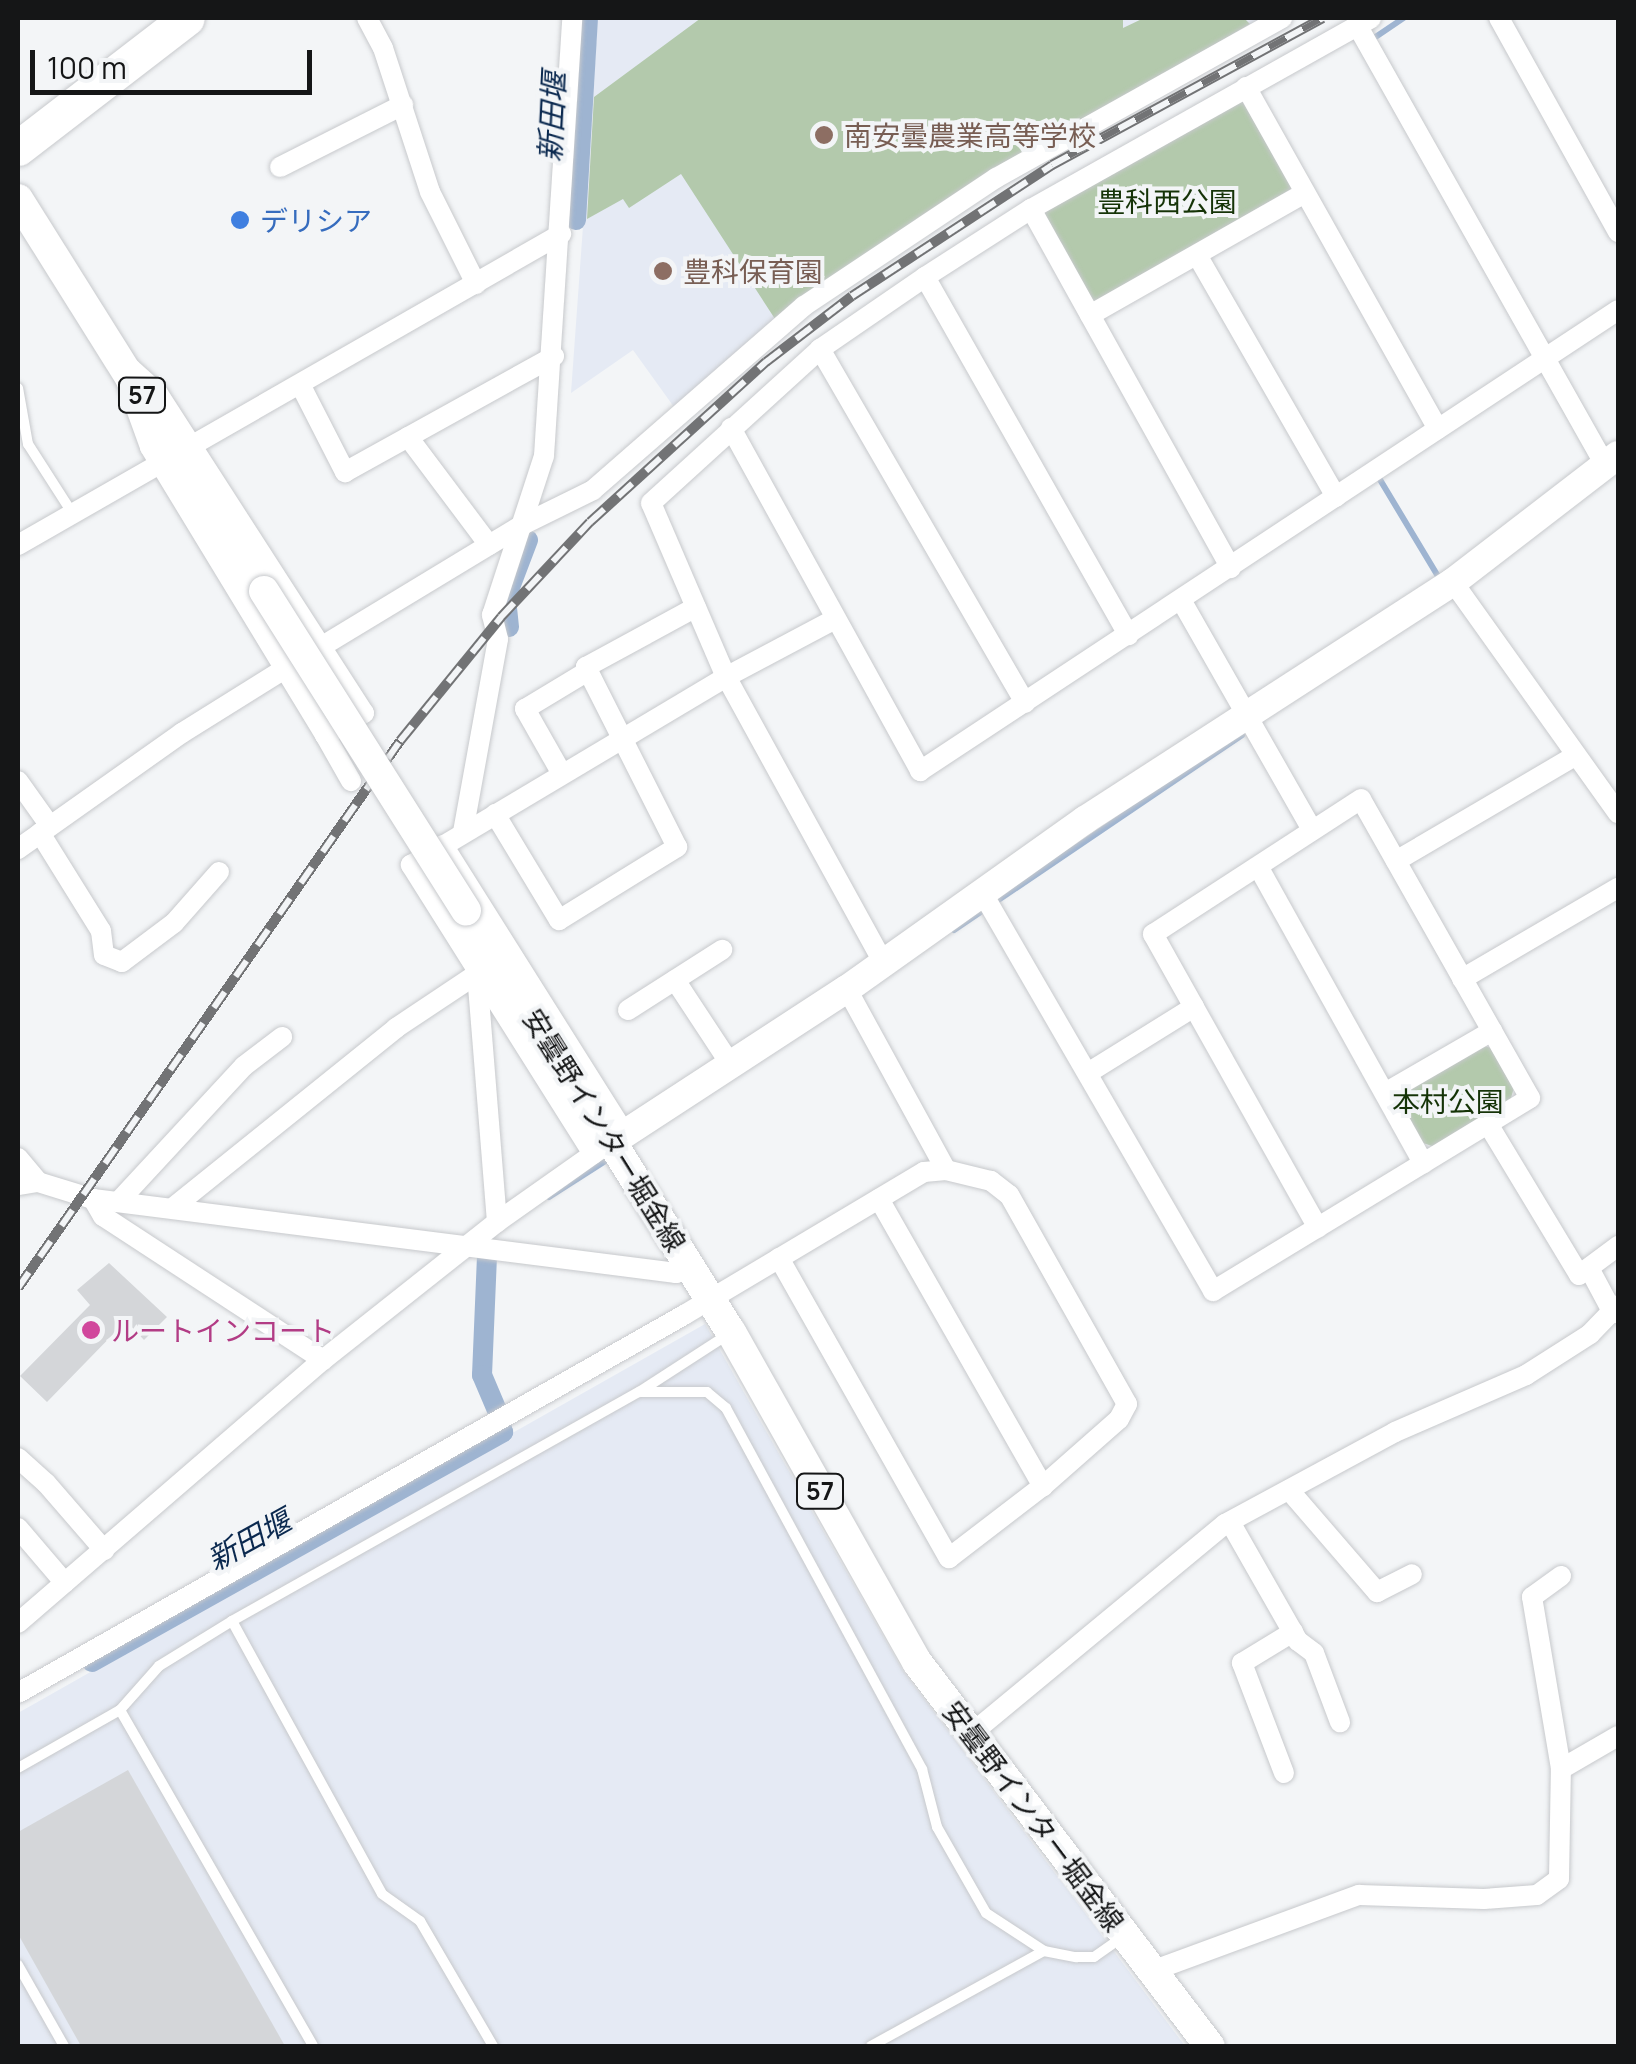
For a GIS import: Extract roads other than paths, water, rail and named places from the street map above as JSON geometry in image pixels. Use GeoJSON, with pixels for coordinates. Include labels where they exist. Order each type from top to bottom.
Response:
{"type":"FeatureCollection","features":[{"type":"Feature","properties":{"kind":"highway"},"geometry":{"type":"LineString","coordinates":[[18,148],[187,18]]}},
{"type":"Feature","properties":{"kind":"main road","name":"安曇野インター堀金線"},"geometry":{"type":"LineString","coordinates":[[18,200],[690,1266],[917,1662],[1210,2046]]}},
{"type":"Feature","properties":{"kind":"street"},"geometry":{"type":"LineString","coordinates":[[366,18],[403,105],[430,192],[476,284]]}},
{"type":"Feature","properties":{"kind":"street"},"geometry":{"type":"LineString","coordinates":[[462,832],[498,639],[492,616],[544,456],[554,356],[572,18]]}},
{"type":"Feature","properties":{"kind":"street"},"geometry":{"type":"LineString","coordinates":[[1499,18],[1618,232]]}},
{"type":"Feature","properties":{"kind":"street"},"geometry":{"type":"LineString","coordinates":[[18,849],[182,733],[286,668],[489,544],[593,490],[804,306],[996,178],[1268,21]]}},
{"type":"Feature","properties":{"kind":"street"},"geometry":{"type":"LineString","coordinates":[[18,1623],[323,1360],[465,1244],[610,1143],[847,989],[1085,820],[1453,582],[1612,460],[1542,361],[1364,22],[1031,209],[925,277],[820,350],[651,503],[726,677],[883,962]]}},
{"type":"Feature","properties":{"kind":"street"},"geometry":{"type":"LineString","coordinates":[[1246,87],[1438,430]]}},
{"type":"Feature","properties":{"kind":"street"},"geometry":{"type":"LineString","coordinates":[[280,167],[403,105]]}},
{"type":"Feature","properties":{"kind":"street"},"geometry":{"type":"LineString","coordinates":[[1090,315],[1305,193]]}},
{"type":"Feature","properties":{"kind":"street"},"geometry":{"type":"LineString","coordinates":[[1031,209],[1231,568]]}},
{"type":"Feature","properties":{"kind":"street"},"geometry":{"type":"LineString","coordinates":[[18,544],[301,386],[561,234]]}},
{"type":"Feature","properties":{"kind":"street"},"geometry":{"type":"LineString","coordinates":[[1197,255],[1336,497]]}},
{"type":"Feature","properties":{"kind":"street"},"geometry":{"type":"LineString","coordinates":[[925,277],[1128,635]]}},
{"type":"Feature","properties":{"kind":"street"},"geometry":{"type":"LineString","coordinates":[[731,428],[920,771],[1618,310]]}},
{"type":"Feature","properties":{"kind":"street"},"geometry":{"type":"LineString","coordinates":[[820,350],[1024,703]]}},
{"type":"Feature","properties":{"kind":"street"},"geometry":{"type":"LineString","coordinates":[[301,386],[345,472],[554,356]]}},
{"type":"Feature","properties":{"kind":"street"},"geometry":{"type":"LineString","coordinates":[[408,437],[489,544]]}},
{"type":"Feature","properties":{"kind":"street"},"geometry":{"type":"LineString","coordinates":[[178,456],[322,646],[364,713],[325,735]]}},
{"type":"Feature","properties":{"kind":"street"},"geometry":{"type":"LineString","coordinates":[[178,456],[286,668],[352,781]]}},
{"type":"Feature","properties":{"kind":"street"},"geometry":{"type":"LineString","coordinates":[[1453,582],[1618,814]]}},
{"type":"Feature","properties":{"kind":"street"},"geometry":{"type":"LineString","coordinates":[[1181,600],[1312,830]]}},
{"type":"Feature","properties":{"kind":"street"},"geometry":{"type":"LineString","coordinates":[[495,814],[560,920],[677,847],[586,667],[696,606]]}},
{"type":"Feature","properties":{"kind":"street"},"geometry":{"type":"LineString","coordinates":[[610,1143],[477,974],[411,866],[726,677],[834,619]]}},
{"type":"Feature","properties":{"kind":"street"},"geometry":{"type":"LineString","coordinates":[[562,774],[526,709],[588,671]]}},
{"type":"Feature","properties":{"kind":"street"},"geometry":{"type":"LineString","coordinates":[[1396,861],[1575,756]]}},
{"type":"Feature","properties":{"kind":"street"},"geometry":{"type":"LineString","coordinates":[[18,781],[102,931],[104,955],[122,962],[174,923],[219,872]]}},
{"type":"Feature","properties":{"kind":"street"},"geometry":{"type":"LineString","coordinates":[[983,894],[1213,1291],[1318,1228],[1530,1098],[1362,799],[1153,934],[1318,1228]]}},
{"type":"Feature","properties":{"kind":"street"},"geometry":{"type":"LineString","coordinates":[[443,845],[610,1143]]}},
{"type":"Feature","properties":{"kind":"street"},"geometry":{"type":"LineString","coordinates":[[1259,868],[1423,1163]]}},
{"type":"Feature","properties":{"kind":"street"},"geometry":{"type":"LineString","coordinates":[[1462,979],[1618,888]]}},
{"type":"Feature","properties":{"kind":"street"},"geometry":{"type":"LineString","coordinates":[[628,1010],[722,950]]}},
{"type":"Feature","properties":{"kind":"street"},"geometry":{"type":"LineString","coordinates":[[175,1206],[396,1028],[477,974]]}},
{"type":"Feature","properties":{"kind":"street"},"geometry":{"type":"LineString","coordinates":[[477,974],[496,1222]]}},
{"type":"Feature","properties":{"kind":"street"},"geometry":{"type":"LineString","coordinates":[[675,980],[731,1066]]}},
{"type":"Feature","properties":{"kind":"street"},"geometry":{"type":"LineString","coordinates":[[847,989],[946,1170]]}},
{"type":"Feature","properties":{"kind":"street"},"geometry":{"type":"LineString","coordinates":[[1088,1074],[1194,1008]]}},
{"type":"Feature","properties":{"kind":"street"},"geometry":{"type":"LineString","coordinates":[[1385,1092],[1492,1031]]}},
{"type":"Feature","properties":{"kind":"street"},"geometry":{"type":"LineString","coordinates":[[120,1200],[244,1066],[282,1037]]}},
{"type":"Feature","properties":{"kind":"street"},"geometry":{"type":"LineString","coordinates":[[1488,1124],[1578,1275],[1618,1246]]}},
{"type":"Feature","properties":{"kind":"street"},"geometry":{"type":"LineString","coordinates":[[18,1158],[28,1183],[93,1199],[175,1206],[676,1273],[690,1266]]}},
{"type":"Feature","properties":{"kind":"street"},"geometry":{"type":"LineString","coordinates":[[18,1693],[924,1172],[946,1170],[991,1181],[1009,1195],[1127,1404],[1120,1418],[1043,1486],[950,1558],[778,1258]]}},
{"type":"Feature","properties":{"kind":"street"},"geometry":{"type":"LineString","coordinates":[[93,1199],[103,1216],[323,1360]]}},
{"type":"Feature","properties":{"kind":"street"},"geometry":{"type":"LineString","coordinates":[[879,1199],[1043,1486]]}},
{"type":"Feature","properties":{"kind":"street"},"geometry":{"type":"LineString","coordinates":[[971,1734],[1230,1522],[1395,1432],[1526,1375],[1590,1334],[1616,1309],[1590,1270]]}},
{"type":"Feature","properties":{"kind":"street"},"geometry":{"type":"LineString","coordinates":[[18,1458],[46,1483],[104,1550]]}},
{"type":"Feature","properties":{"kind":"street"},"geometry":{"type":"LineString","coordinates":[[1288,1490],[1377,1592],[1412,1574]]}},
{"type":"Feature","properties":{"kind":"street"},"geometry":{"type":"LineString","coordinates":[[1230,1522],[1292,1632],[1314,1652],[1340,1722]]}},
{"type":"Feature","properties":{"kind":"street"},"geometry":{"type":"LineString","coordinates":[[18,1528],[65,1583]]}},
{"type":"Feature","properties":{"kind":"street"},"geometry":{"type":"LineString","coordinates":[[1152,1971],[1359,1895],[1484,1899],[1537,1896],[1559,1879],[1561,1769],[1532,1597],[1561,1576]]}},
{"type":"Feature","properties":{"kind":"street"},"geometry":{"type":"LineString","coordinates":[[1284,1773],[1242,1663],[1292,1632]]}},
{"type":"Feature","properties":{"kind":"street"},"geometry":{"type":"LineString","coordinates":[[1561,1769],[1618,1736]]}},
{"type":"Feature","properties":{"kind":"lane"},"geometry":{"type":"LineString","coordinates":[[18,388],[28,444],[73,514]]}},
{"type":"Feature","properties":{"kind":"lane"},"geometry":{"type":"LineString","coordinates":[[18,1768],[120,1710],[159,1666],[232,1621],[639,1392],[730,1332]]}},
{"type":"Feature","properties":{"kind":"lane"},"geometry":{"type":"LineString","coordinates":[[639,1392],[707,1392],[726,1408],[922,1768],[937,1827],[986,1913],[1044,1951],[1094,1957],[1125,1936]]}},
{"type":"Feature","properties":{"kind":"lane"},"geometry":{"type":"LineString","coordinates":[[232,1621],[382,1894],[420,1922],[493,2046]]}},
{"type":"Feature","properties":{"kind":"lane"},"geometry":{"type":"LineString","coordinates":[[120,1710],[313,2046]]}},
{"type":"Feature","properties":{"kind":"lane"},"geometry":{"type":"LineString","coordinates":[[871,2046],[1044,1951]]}},
{"type":"Feature","properties":{"kind":"lane"},"geometry":{"type":"LineString","coordinates":[[18,1965],[64,2046]]}},
{"type":"Feature","properties":{"kind":"waterway","name":"新田堰"},"geometry":{"type":"LineString","coordinates":[[576,220],[588,18]]}},
{"type":"Feature","properties":{"kind":"waterway"},"geometry":{"type":"LineString","coordinates":[[1374,38],[1404,18]]}},
{"type":"Feature","properties":{"kind":"waterway"},"geometry":{"type":"LineString","coordinates":[[1376,473],[1442,583]]}},
{"type":"Feature","properties":{"kind":"waterway","name":"新田堰"},"geometry":{"type":"LineString","coordinates":[[509,627],[506,598],[528,540]]}},
{"type":"Feature","properties":{"kind":"waterway"},"geometry":{"type":"LineString","coordinates":[[954,930],[1242,735]]}},
{"type":"Feature","properties":{"kind":"waterway"},"geometry":{"type":"LineString","coordinates":[[549,1197],[610,1158]]}},
{"type":"Feature","properties":{"kind":"waterway","name":"新田堰"},"geometry":{"type":"LineString","coordinates":[[487,1256],[482,1375],[497,1411]]}},
{"type":"Feature","properties":{"kind":"waterway","name":"新田堰"},"geometry":{"type":"LineString","coordinates":[[92,1662],[503,1432],[501,1425]]}},
{"type":"Feature","properties":{"kind":"railway"},"geometry":{"type":"LineString","coordinates":[[18,1288],[400,741],[501,617],[590,522],[766,362],[852,296],[1052,165],[1323,18]]}},
{"type":"Feature","properties":{"kind":"place","name":"南安曇農業高等学校"},"geometry":{"type":"Point","coordinates":[824,135]}},
{"type":"Feature","properties":{"kind":"place","name":"デリシア"},"geometry":{"type":"Point","coordinates":[240,220]}},
{"type":"Feature","properties":{"kind":"place","name":"豊科保育園"},"geometry":{"type":"Point","coordinates":[663,271]}},
{"type":"Feature","properties":{"kind":"place","name":"ルートインコート"},"geometry":{"type":"Point","coordinates":[91,1330]}},
{"type":"Feature","properties":{"kind":"park label","name":"豊科西公園"},"geometry":{"type":"Point","coordinates":[1167,201]}},
{"type":"Feature","properties":{"kind":"park label","name":"本村公園"},"geometry":{"type":"Point","coordinates":[1448,1101]}}]}
